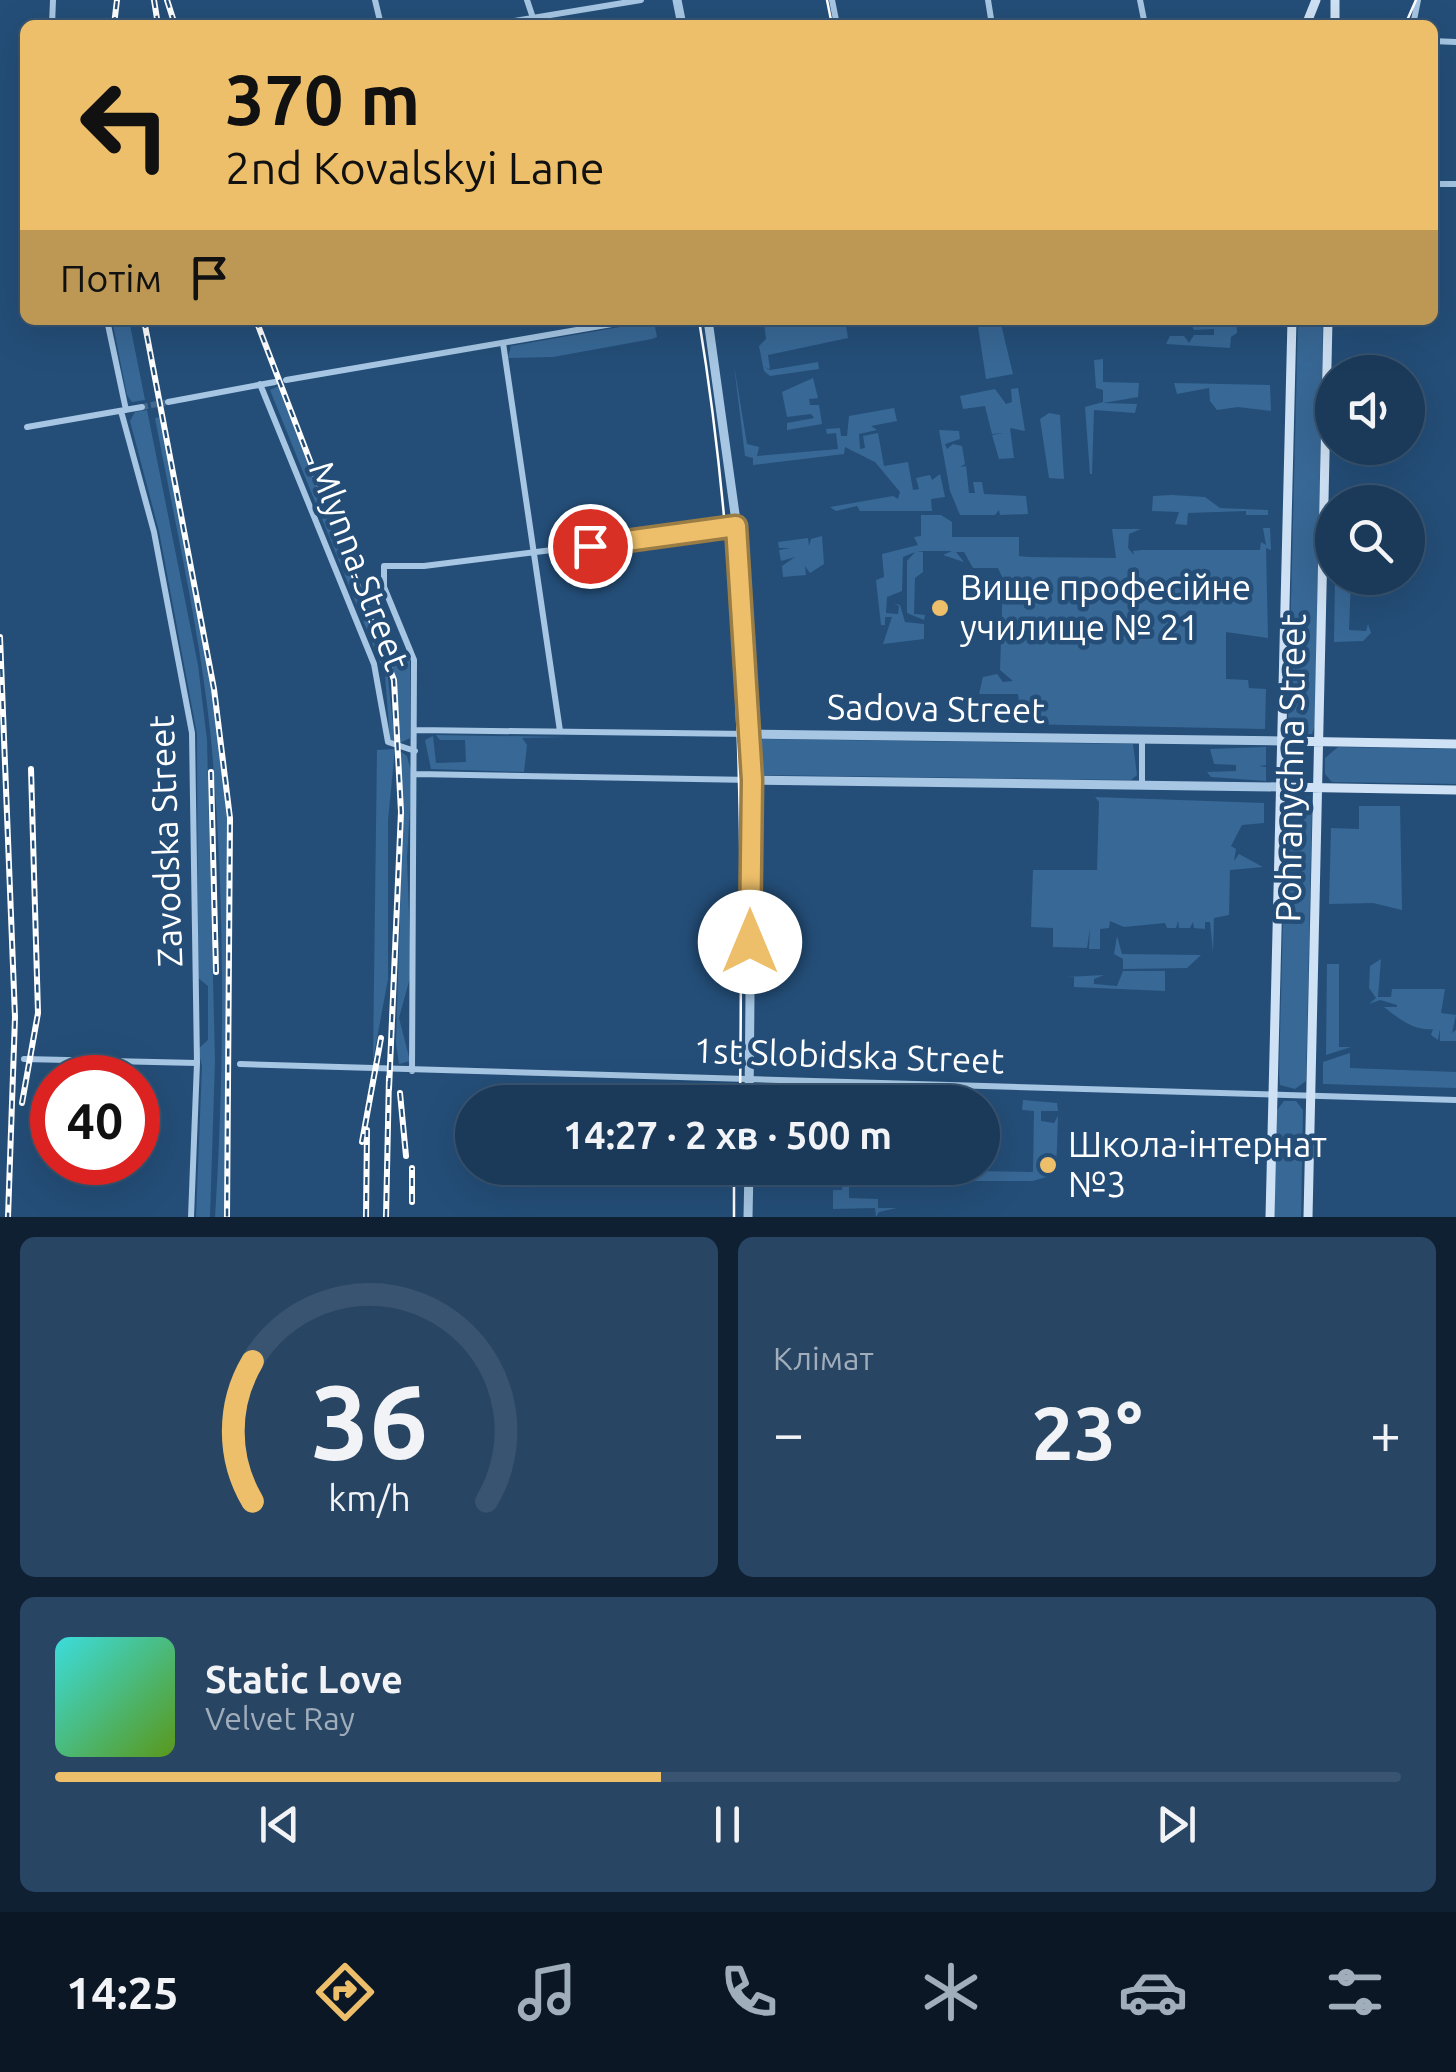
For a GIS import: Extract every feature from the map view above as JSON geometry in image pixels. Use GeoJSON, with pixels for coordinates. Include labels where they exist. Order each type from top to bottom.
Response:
{"type":"FeatureCollection","features":[{"type":"Feature","properties":{"kind":"main road","name":"Pohranychna Street"},"geometry":{"type":"LineString","coordinates":[[1270,1217],[1292,325]]}},
{"type":"Feature","properties":{"kind":"main road","name":"Pohranychna Street"},"geometry":{"type":"LineString","coordinates":[[1308,1217],[1328,325]]}},
{"type":"Feature","properties":{"kind":"main road","name":"Sadova Street"},"geometry":{"type":"LineString","coordinates":[[1282,741],[1456,744]]}},
{"type":"Feature","properties":{"kind":"main road","name":"Sadova Street"},"geometry":{"type":"LineString","coordinates":[[1281,787],[1456,790]]}},
{"type":"Feature","properties":{"kind":"street"},"geometry":{"type":"LineString","coordinates":[[527,0],[532,15]]}},
{"type":"Feature","properties":{"kind":"street"},"geometry":{"type":"LineString","coordinates":[[511,20],[640,0]]}},
{"type":"Feature","properties":{"kind":"street","name":"Zavodska Street"},"geometry":{"type":"LineString","coordinates":[[108,325],[154,532],[192,733],[197,1063],[191,1217]]}},
{"type":"Feature","properties":{"kind":"street"},"geometry":{"type":"LineString","coordinates":[[286,380],[606,325]]}},
{"type":"Feature","properties":{"kind":"street"},"geometry":{"type":"LineString","coordinates":[[709,325],[736,526],[752,780],[750,1085]]}},
{"type":"Feature","properties":{"kind":"street"},"geometry":{"type":"LineString","coordinates":[[503,343],[560,731]]}},
{"type":"Feature","properties":{"kind":"street"},"geometry":{"type":"LineString","coordinates":[[168,402],[275,382]]}},
{"type":"Feature","properties":{"kind":"street","name":"Mlynna Street"},"geometry":{"type":"LineString","coordinates":[[260,384],[374,664],[387,740],[415,751]]}},
{"type":"Feature","properties":{"kind":"street"},"geometry":{"type":"LineString","coordinates":[[27,427],[142,407]]}},
{"type":"Feature","properties":{"kind":"street"},"geometry":{"type":"LineString","coordinates":[[532,552],[736,526]]}},
{"type":"Feature","properties":{"kind":"street","name":"Mlynna Street"},"geometry":{"type":"LineString","coordinates":[[412,1070],[414,656],[383,584],[384,566],[408,568],[532,552]]}},
{"type":"Feature","properties":{"kind":"street","name":"Sadova Street"},"geometry":{"type":"LineString","coordinates":[[414,730],[1282,741]]}},
{"type":"Feature","properties":{"kind":"street"},"geometry":{"type":"LineString","coordinates":[[1142,739],[1142,784]]}},
{"type":"Feature","properties":{"kind":"street","name":"Sadova Street"},"geometry":{"type":"LineString","coordinates":[[416,774],[1281,787]]}},
{"type":"Feature","properties":{"kind":"street"},"geometry":{"type":"LineString","coordinates":[[24,1059],[197,1063]]}},
{"type":"Feature","properties":{"kind":"street","name":"1st Slobidska Street"},"geometry":{"type":"LineString","coordinates":[[240,1064],[1456,1100]]}},
{"type":"Feature","properties":{"kind":"street"},"geometry":{"type":"LineString","coordinates":[[748,1217],[749,1185]]}},
{"type":"Feature","properties":{"kind":"shaded area"},"geometry":{"type":"Polygon","coordinates":[[[113,325],[130,325],[145,400],[132,402],[127,395],[113,325]]]}},
{"type":"Feature","properties":{"kind":"shaded area"},"geometry":{"type":"Polygon","coordinates":[[[631,325],[655,325],[657,337],[553,357],[508,358],[511,346],[631,325]]]}},
{"type":"Feature","properties":{"kind":"shaded area"},"geometry":{"type":"Polygon","coordinates":[[[764,325],[846,325],[848,338],[768,355],[770,369],[764,367],[770,370],[818,362],[819,369],[770,376],[764,371],[759,346],[766,339],[764,325]]]}},
{"type":"Feature","properties":{"kind":"shaded area"},"geometry":{"type":"Polygon","coordinates":[[[978,325],[1001,325],[1013,374],[986,379],[978,325]]]}},
{"type":"Feature","properties":{"kind":"shaded area"},"geometry":{"type":"Polygon","coordinates":[[[1192,325],[1236,325],[1237,333],[1231,337],[1230,348],[1166,344],[1170,336],[1184,336],[1189,343],[1194,335],[1214,335],[1214,329],[1194,330],[1192,325]]]}},
{"type":"Feature","properties":{"kind":"shaded area"},"geometry":{"type":"Polygon","coordinates":[[[1298,325],[1323,325],[1322,355],[1315,355],[1315,465],[1320,465],[1320,485],[1315,485],[1315,725],[1312,734],[1294,734],[1288,724],[1298,325]]]}},
{"type":"Feature","properties":{"kind":"shaded area"},"geometry":{"type":"Polygon","coordinates":[[[1103,359],[1103,382],[1139,383],[1138,397],[1103,403],[1137,404],[1135,413],[1094,410],[1090,474],[1085,407],[1103,402],[1103,390],[1096,388],[1094,360],[1103,359]]]}},
{"type":"Feature","properties":{"kind":"shaded area"},"geometry":{"type":"Polygon","coordinates":[[[734,365],[747,444],[759,447],[757,456],[838,449],[836,433],[827,434],[826,429],[840,428],[841,436],[847,436],[849,416],[894,408],[897,421],[871,426],[877,430],[859,434],[860,449],[865,448],[863,436],[878,433],[884,466],[908,462],[913,490],[919,489],[916,478],[930,475],[932,480],[940,474],[945,497],[931,499],[932,511],[860,511],[857,506],[836,511],[830,507],[893,496],[898,499],[900,492],[875,462],[845,447],[844,454],[753,465],[753,458],[745,456],[734,365]]]}},
{"type":"Feature","properties":{"kind":"shaded area"},"geometry":{"type":"Polygon","coordinates":[[[813,378],[818,398],[809,399],[810,405],[819,405],[822,424],[787,430],[787,423],[814,418],[811,414],[787,417],[782,392],[813,378]]]}},
{"type":"Feature","properties":{"kind":"shaded area"},"geometry":{"type":"Polygon","coordinates":[[[1174,383],[1270,385],[1271,411],[1238,407],[1217,410],[1210,401],[1209,388],[1177,394],[1174,383]]]}},
{"type":"Feature","properties":{"kind":"shaded area"},"geometry":{"type":"Polygon","coordinates":[[[279,386],[386,660],[395,743],[390,739],[385,675],[270,390],[279,386]]]}},
{"type":"Feature","properties":{"kind":"shaded area"},"geometry":{"type":"Polygon","coordinates":[[[1018,388],[1025,431],[1010,428],[1014,458],[999,459],[992,435],[1003,433],[992,434],[985,406],[963,409],[960,396],[995,389],[1006,404],[1012,402],[1011,389],[1018,388]]]}},
{"type":"Feature","properties":{"kind":"shaded area"},"geometry":{"type":"Polygon","coordinates":[[[147,410],[198,665],[207,740],[215,1059],[210,1217],[196,1217],[202,1066],[198,1049],[208,1040],[208,986],[198,978],[197,734],[159,531],[130,421],[135,412],[147,410]]]}},
{"type":"Feature","properties":{"kind":"shaded area"},"geometry":{"type":"Polygon","coordinates":[[[1049,413],[1060,415],[1064,479],[1049,478],[1040,419],[1049,413]]]}},
{"type":"Feature","properties":{"kind":"shaded area"},"geometry":{"type":"Polygon","coordinates":[[[162,417],[212,690],[228,818],[226,1217],[215,1217],[222,978],[211,739],[194,618],[155,418],[162,417]]]}},
{"type":"Feature","properties":{"kind":"shaded area"},"geometry":{"type":"Polygon","coordinates":[[[939,430],[959,431],[960,439],[945,444],[947,449],[953,444],[962,446],[965,464],[960,467],[966,466],[969,493],[975,493],[973,482],[982,482],[984,494],[1026,496],[1028,514],[1000,515],[999,510],[995,515],[960,515],[950,491],[939,430]]]}},
{"type":"Feature","properties":{"kind":"shaded area"},"geometry":{"type":"Polygon","coordinates":[[[1153,496],[1205,497],[1220,508],[1268,510],[1268,515],[1246,515],[1246,511],[1188,513],[1187,525],[1175,524],[1179,512],[1152,511],[1153,496]]]}},
{"type":"Feature","properties":{"kind":"shaded area"},"geometry":{"type":"Polygon","coordinates":[[[921,515],[941,515],[952,522],[952,537],[1019,537],[1019,556],[1028,557],[1116,558],[1112,529],[1141,529],[1129,534],[1128,548],[1134,555],[1133,551],[1142,550],[1260,550],[1261,542],[1266,545],[1263,528],[1270,528],[1271,550],[1266,548],[1268,638],[1226,632],[1226,679],[1248,680],[1249,688],[1266,689],[1265,729],[1022,724],[1018,694],[979,694],[983,677],[997,674],[1003,682],[1013,681],[1000,670],[1003,579],[998,568],[973,568],[964,552],[956,552],[964,562],[943,555],[952,551],[917,551],[923,552],[923,572],[915,578],[914,614],[925,615],[924,620],[907,613],[907,561],[915,552],[903,557],[902,591],[887,597],[886,613],[898,614],[899,606],[894,604],[900,605],[905,622],[924,624],[924,639],[883,644],[892,617],[885,617],[885,625],[881,625],[876,580],[884,577],[882,554],[918,545],[914,537],[921,536],[921,515]]]}},
{"type":"Feature","properties":{"kind":"shaded area"},"geometry":{"type":"Polygon","coordinates":[[[822,536],[824,564],[810,573],[805,566],[806,575],[783,577],[782,566],[795,557],[781,561],[779,550],[790,548],[779,548],[778,542],[808,538],[809,546],[811,539],[822,536]]]}},
{"type":"Feature","properties":{"kind":"shaded area"},"geometry":{"type":"Polygon","coordinates":[[[1335,595],[1350,595],[1349,630],[1366,631],[1368,624],[1371,633],[1363,641],[1334,642],[1335,595]]]}},
{"type":"Feature","properties":{"kind":"shaded area"},"geometry":{"type":"Polygon","coordinates":[[[405,652],[410,660],[410,738],[400,743],[391,658],[395,664],[406,662],[405,652]]]}},
{"type":"Feature","properties":{"kind":"shaded area"},"geometry":{"type":"Polygon","coordinates":[[[436,735],[567,737],[522,738],[527,745],[524,772],[431,769],[425,740],[433,736],[436,763],[466,762],[465,740],[440,740],[436,735]]]}},
{"type":"Feature","properties":{"kind":"shaded area"},"geometry":{"type":"Polygon","coordinates":[[[763,739],[1133,744],[1137,775],[1131,780],[762,775],[756,746],[763,739]]]}},
{"type":"Feature","properties":{"kind":"shaded area"},"geometry":{"type":"Polygon","coordinates":[[[1266,747],[1266,765],[1259,766],[1266,767],[1266,781],[1211,777],[1207,772],[1236,771],[1236,765],[1214,764],[1210,749],[1266,747]]]}},
{"type":"Feature","properties":{"kind":"shaded area"},"geometry":{"type":"Polygon","coordinates":[[[1338,747],[1456,749],[1456,784],[1332,782],[1325,774],[1325,758],[1338,747]]]}},
{"type":"Feature","properties":{"kind":"shaded area"},"geometry":{"type":"Polygon","coordinates":[[[395,749],[388,820],[388,979],[373,1060],[377,750],[395,749]]]}},
{"type":"Feature","properties":{"kind":"shaded area"},"geometry":{"type":"Polygon","coordinates":[[[400,751],[407,756],[412,775],[407,858],[411,974],[399,1018],[410,1061],[399,1064],[396,1043],[403,812],[400,751]]]}},
{"type":"Feature","properties":{"kind":"shaded area"},"geometry":{"type":"Polygon","coordinates":[[[1293,795],[1308,797],[1312,807],[1306,1081],[1295,1089],[1280,1085],[1279,1074],[1286,802],[1293,795]]]}},
{"type":"Feature","properties":{"kind":"shaded area"},"geometry":{"type":"Polygon","coordinates":[[[1095,797],[1264,803],[1264,823],[1242,825],[1231,846],[1236,849],[1234,861],[1239,854],[1263,867],[1230,870],[1229,915],[1214,918],[1213,952],[1210,922],[1205,922],[1205,929],[1194,928],[1193,922],[1190,928],[1179,928],[1178,921],[1176,928],[1167,928],[1165,923],[1124,927],[1110,921],[1109,928],[1100,929],[1100,949],[1089,949],[1090,928],[1087,948],[1053,947],[1053,928],[1031,927],[1033,870],[1097,870],[1099,802],[1095,797]]]}},
{"type":"Feature","properties":{"kind":"shaded area"},"geometry":{"type":"Polygon","coordinates":[[[1359,806],[1400,806],[1402,910],[1373,903],[1329,904],[1331,828],[1359,829],[1359,806]]]}},
{"type":"Feature","properties":{"kind":"shaded area"},"geometry":{"type":"Polygon","coordinates":[[[1117,936],[1122,954],[1201,955],[1187,968],[1123,969],[1123,959],[1114,954],[1117,936]]]}},
{"type":"Feature","properties":{"kind":"shaded area"},"geometry":{"type":"Polygon","coordinates":[[[1381,959],[1378,997],[1391,997],[1392,989],[1445,989],[1441,1013],[1456,1015],[1452,1033],[1456,1030],[1456,1041],[1440,1041],[1440,1029],[1438,1040],[1431,1035],[1433,1029],[1414,1026],[1384,1007],[1397,1005],[1380,1000],[1369,1004],[1376,998],[1369,988],[1370,966],[1381,959]]]}},
{"type":"Feature","properties":{"kind":"shaded area"},"geometry":{"type":"Polygon","coordinates":[[[1327,964],[1339,964],[1339,1047],[1351,1047],[1326,1055],[1327,964]]]}},
{"type":"Feature","properties":{"kind":"shaded area"},"geometry":{"type":"Polygon","coordinates":[[[1123,971],[1165,971],[1165,991],[1074,987],[1074,977],[1066,977],[1104,975],[1094,979],[1094,984],[1117,986],[1123,971]]]}},
{"type":"Feature","properties":{"kind":"shaded area"},"geometry":{"type":"Polygon","coordinates":[[[1350,1053],[1350,1068],[1456,1072],[1456,1088],[1323,1084],[1323,1062],[1350,1053]]]}},
{"type":"Feature","properties":{"kind":"shaded area"},"geometry":{"type":"Polygon","coordinates":[[[1023,1100],[1057,1103],[1058,1111],[1041,1111],[1041,1121],[1054,1123],[1058,1116],[1056,1174],[1033,1181],[1000,1181],[1000,1171],[1033,1172],[1034,1111],[1022,1110],[1023,1100]]]}},
{"type":"Feature","properties":{"kind":"shaded area"},"geometry":{"type":"Polygon","coordinates":[[[1284,1101],[1296,1101],[1303,1110],[1301,1217],[1274,1217],[1277,1110],[1284,1101]]]}},
{"type":"Feature","properties":{"kind":"shaded area"},"geometry":{"type":"Polygon","coordinates":[[[842,1185],[849,1185],[849,1198],[878,1199],[878,1208],[897,1208],[879,1212],[876,1217],[875,1208],[833,1209],[833,1190],[842,1190],[842,1185]]]}},
{"type":"Feature","properties":{"kind":"tunnel"},"geometry":{"type":"LineString","coordinates":[[142,407],[168,402]]}},
{"type":"Feature","properties":{"kind":"tram line"},"geometry":{"type":"LineString","coordinates":[[827,0],[831,20]]}},
{"type":"Feature","properties":{"kind":"tram line"},"geometry":{"type":"LineString","coordinates":[[1407,20],[1416,0]]}},
{"type":"Feature","properties":{"kind":"tram line"},"geometry":{"type":"LineString","coordinates":[[700,325],[732,613],[740,808],[740,1085]]}},
{"type":"Feature","properties":{"kind":"tram line"},"geometry":{"type":"LineString","coordinates":[[734,1185],[734,1217]]}},
{"type":"Feature","properties":{"kind":"railway"},"geometry":{"type":"LineString","coordinates":[[115,20],[117,0]]}},
{"type":"Feature","properties":{"kind":"railway"},"geometry":{"type":"LineString","coordinates":[[154,0],[157,20]]}},
{"type":"Feature","properties":{"kind":"railway"},"geometry":{"type":"LineString","coordinates":[[167,0],[173,20]]}},
{"type":"Feature","properties":{"kind":"railway"},"geometry":{"type":"LineString","coordinates":[[145,325],[214,689],[230,818],[227,1217]]}},
{"type":"Feature","properties":{"kind":"railway"},"geometry":{"type":"LineString","coordinates":[[258,325],[394,680],[401,812],[389,1089]]}},
{"type":"Feature","properties":{"kind":"railway"},"geometry":{"type":"LineString","coordinates":[[0,637],[15,1017],[8,1217]]}},
{"type":"Feature","properties":{"kind":"railway"},"geometry":{"type":"LineString","coordinates":[[22,1103],[38,1013],[31,769]]}},
{"type":"Feature","properties":{"kind":"railway"},"geometry":{"type":"LineString","coordinates":[[211,772],[216,972]]}},
{"type":"Feature","properties":{"kind":"railway"},"geometry":{"type":"LineString","coordinates":[[362,1142],[381,1038]]}},
{"type":"Feature","properties":{"kind":"railway"},"geometry":{"type":"LineString","coordinates":[[386,1217],[389,1077]]}},
{"type":"Feature","properties":{"kind":"railway"},"geometry":{"type":"LineString","coordinates":[[400,1093],[406,1156]]}},
{"type":"Feature","properties":{"kind":"railway"},"geometry":{"type":"LineString","coordinates":[[366,1217],[367,1130]]}},
{"type":"Feature","properties":{"kind":"railway"},"geometry":{"type":"LineString","coordinates":[[412,1168],[412,1202]]}},
{"type":"Feature","properties":{"kind":"place","name":"Вище професійне училище № 21"},"geometry":{"type":"Point","coordinates":[940,608]}},
{"type":"Feature","properties":{"kind":"place","name":"Школа-інтернат №3"},"geometry":{"type":"Point","coordinates":[1048,1165]}},
{"type":"Feature","properties":{"kind":"route"},"geometry":{"type":"LineString","coordinates":[[590,546],[736,526],[752,780],[750,942]]}}]}
